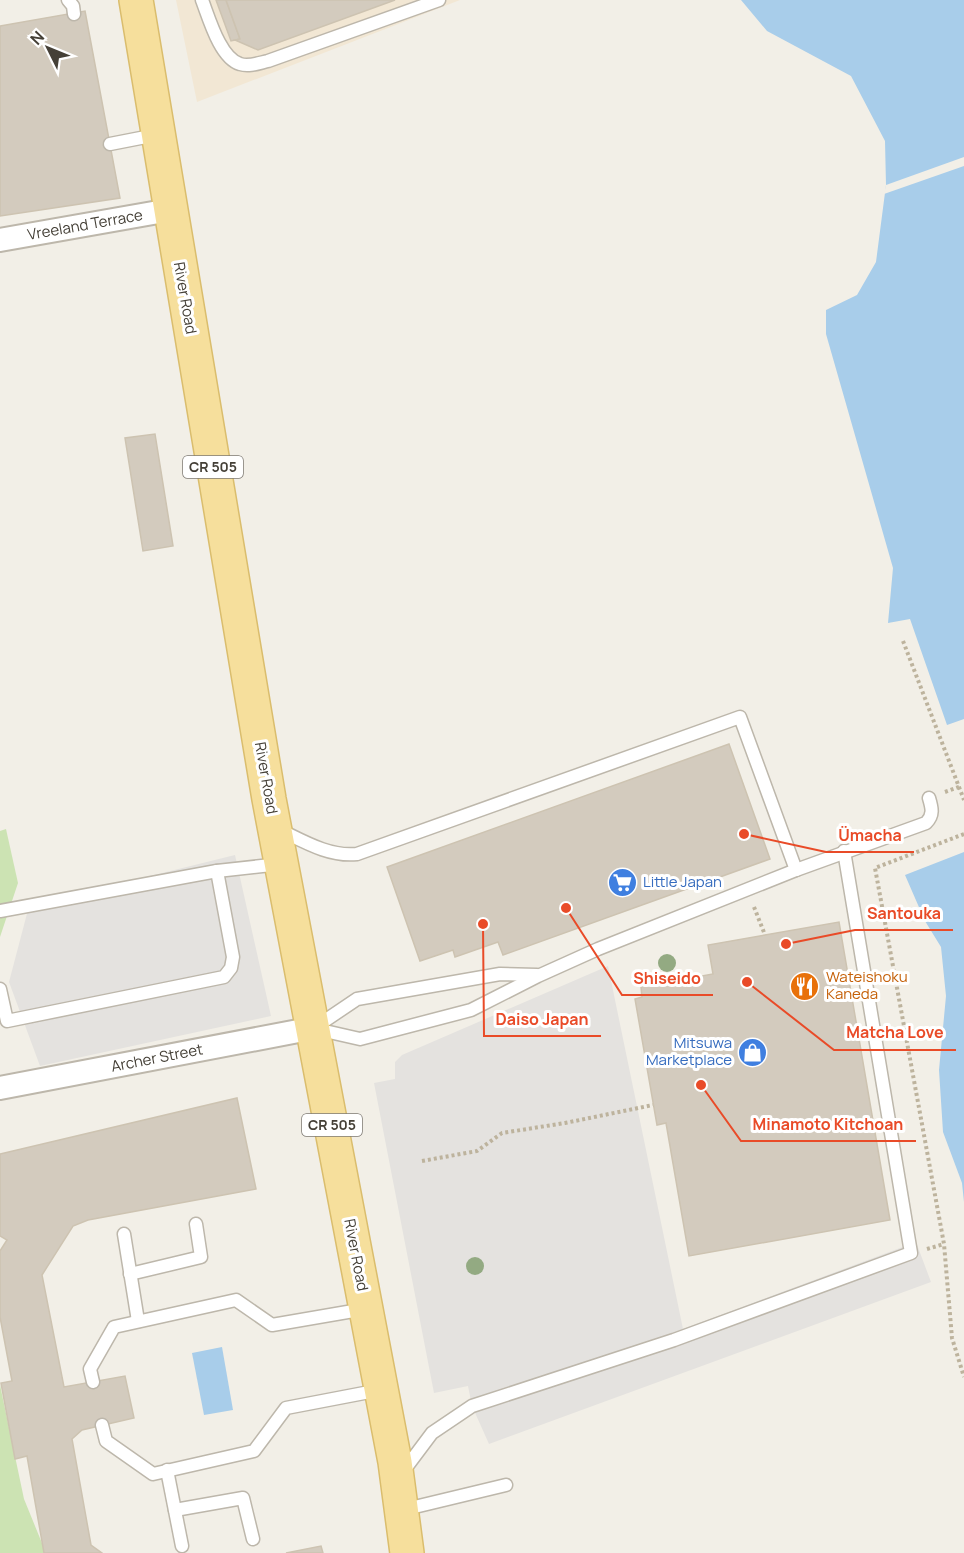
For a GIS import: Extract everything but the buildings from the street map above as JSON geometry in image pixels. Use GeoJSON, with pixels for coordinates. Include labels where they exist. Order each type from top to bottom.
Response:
{"type":"FeatureCollection","features":[{"type":"Feature","properties":{"kind":"main road","name":"River Road"},"geometry":{"type":"LineString","coordinates":[[136,0],[274,827],[382,1390],[400,1494],[407,1553]]}},
{"type":"Feature","properties":{"kind":"street","name":"Vreeland Terrace"},"geometry":{"type":"LineString","coordinates":[[0,240],[170,210]]}},
{"type":"Feature","properties":{"kind":"street","name":"Archer Street"},"geometry":{"type":"LineString","coordinates":[[0,1088],[314,1028]]}},
{"type":"Feature","properties":{"kind":"lane"},"geometry":{"type":"LineString","coordinates":[[68,0],[73,6],[74,14]]}},
{"type":"Feature","properties":{"kind":"lane"},"geometry":{"type":"LineString","coordinates":[[202,0],[222,49],[228,57],[239,64],[252,65],[438,0]]}},
{"type":"Feature","properties":{"kind":"lane"},"geometry":{"type":"LineString","coordinates":[[110,144],[157,135]]}},
{"type":"Feature","properties":{"kind":"lane"},"geometry":{"type":"LineString","coordinates":[[274,827],[318,848],[337,854],[357,854],[740,717],[796,870]]}},
{"type":"Feature","properties":{"kind":"lane"},"geometry":{"type":"LineString","coordinates":[[314,1028],[360,1039],[471,1010],[598,949],[844,851],[926,823],[932,815],[929,798]]}},
{"type":"Feature","properties":{"kind":"lane"},"geometry":{"type":"LineString","coordinates":[[400,1494],[432,1432],[472,1406],[674,1340],[912,1253],[844,851]]}},
{"type":"Feature","properties":{"kind":"lane"},"geometry":{"type":"LineString","coordinates":[[0,911],[217,870],[281,863]]}},
{"type":"Feature","properties":{"kind":"lane"},"geometry":{"type":"LineString","coordinates":[[0,988],[7,1021],[224,977],[231,968],[233,957],[217,870]]}},
{"type":"Feature","properties":{"kind":"lane"},"geometry":{"type":"LineString","coordinates":[[314,1028],[357,999],[500,974],[538,976]]}},
{"type":"Feature","properties":{"kind":"lane"},"geometry":{"type":"LineString","coordinates":[[130,1274],[201,1257],[196,1224]]}},
{"type":"Feature","properties":{"kind":"lane"},"geometry":{"type":"LineString","coordinates":[[123,1234],[138,1322]]}},
{"type":"Feature","properties":{"kind":"lane"},"geometry":{"type":"LineString","coordinates":[[93,1382],[90,1369],[114,1327],[236,1300],[272,1325],[366,1309]]}},
{"type":"Feature","properties":{"kind":"lane"},"geometry":{"type":"LineString","coordinates":[[102,1425],[106,1441],[153,1474],[254,1451],[286,1408],[382,1390]]}},
{"type":"Feature","properties":{"kind":"lane"},"geometry":{"type":"LineString","coordinates":[[167,1470],[182,1546]]}},
{"type":"Feature","properties":{"kind":"lane"},"geometry":{"type":"LineString","coordinates":[[400,1494],[506,1485]]}},
{"type":"Feature","properties":{"kind":"lane"},"geometry":{"type":"LineString","coordinates":[[175,1510],[243,1498],[253,1539]]}},
{"type":"Feature","properties":{"kind":"path"},"geometry":{"type":"LineString","coordinates":[[903,641],[964,800]]}},
{"type":"Feature","properties":{"kind":"path"},"geometry":{"type":"LineString","coordinates":[[964,834],[875,868],[944,1244],[952,1338],[964,1377]]}},
{"type":"Feature","properties":{"kind":"path"},"geometry":{"type":"LineString","coordinates":[[422,1161],[477,1151],[502,1133],[653,1105]]}},
{"type":"Feature","properties":{"kind":"shaded area"},"geometry":{"type":"Polygon","coordinates":[[[176,0],[460,0],[197,102],[176,0]]]}},
{"type":"Feature","properties":{"kind":"shaded area"},"geometry":{"type":"Polygon","coordinates":[[[235,855],[271,1016],[40,1066],[9,982],[29,906],[235,855]]]}},
{"type":"Feature","properties":{"kind":"shaded area"},"geometry":{"type":"Polygon","coordinates":[[[608,966],[683,1329],[916,1242],[931,1282],[489,1444],[472,1406],[468,1386],[434,1393],[374,1083],[395,1079],[395,1062],[402,1055],[608,966]]]}},
{"type":"Feature","properties":{"kind":"green space"},"geometry":{"type":"Polygon","coordinates":[[[6,829],[18,883],[0,937],[0,831],[6,829]]]}},
{"type":"Feature","properties":{"kind":"green space"},"geometry":{"type":"Polygon","coordinates":[[[0,1385],[24,1499],[46,1553],[0,1553],[0,1385]]]}},
{"type":"Feature","properties":{"kind":"water"},"geometry":{"type":"Polygon","coordinates":[[[741,0],[964,0],[964,719],[947,725],[910,619],[888,623],[893,568],[826,334],[826,310],[857,295],[876,262],[886,185],[885,141],[851,76],[767,31],[741,0]]]}},
{"type":"Feature","properties":{"kind":"water"},"geometry":{"type":"Polygon","coordinates":[[[964,852],[964,1202],[962,1183],[943,1132],[939,1070],[946,996],[941,947],[925,921],[905,875],[964,852]]]}},
{"type":"Feature","properties":{"kind":"water"},"geometry":{"type":"Polygon","coordinates":[[[222,1347],[233,1410],[204,1415],[192,1353],[222,1347]]]}},
{"type":"Feature","properties":{"kind":"pier"},"geometry":{"type":"Polygon","coordinates":[[[964,157],[964,166],[884,194],[886,185],[964,157]]]}},
{"type":"Feature","properties":{"kind":"place","name":"Ümacha"},"geometry":{"type":"Point","coordinates":[744,834]}},
{"type":"Feature","properties":{"kind":"place","name":"Little Japan"},"geometry":{"type":"Point","coordinates":[622,882]}},
{"type":"Feature","properties":{"kind":"place","name":"Shiseido"},"geometry":{"type":"Point","coordinates":[566,908]}},
{"type":"Feature","properties":{"kind":"place","name":"Daiso Japan"},"geometry":{"type":"Point","coordinates":[483,924]}},
{"type":"Feature","properties":{"kind":"place","name":"Santouka"},"geometry":{"type":"Point","coordinates":[786,944]}},
{"type":"Feature","properties":{"kind":"place","name":"Matcha Love"},"geometry":{"type":"Point","coordinates":[747,982]}},
{"type":"Feature","properties":{"kind":"place","name":"Wateishoku Kaneda"},"geometry":{"type":"Point","coordinates":[805,986]}},
{"type":"Feature","properties":{"kind":"place","name":"Mitsuwa Marketplace"},"geometry":{"type":"Point","coordinates":[753,1052]}},
{"type":"Feature","properties":{"kind":"place","name":"Minamoto Kitchoan"},"geometry":{"type":"Point","coordinates":[701,1085]}}]}
